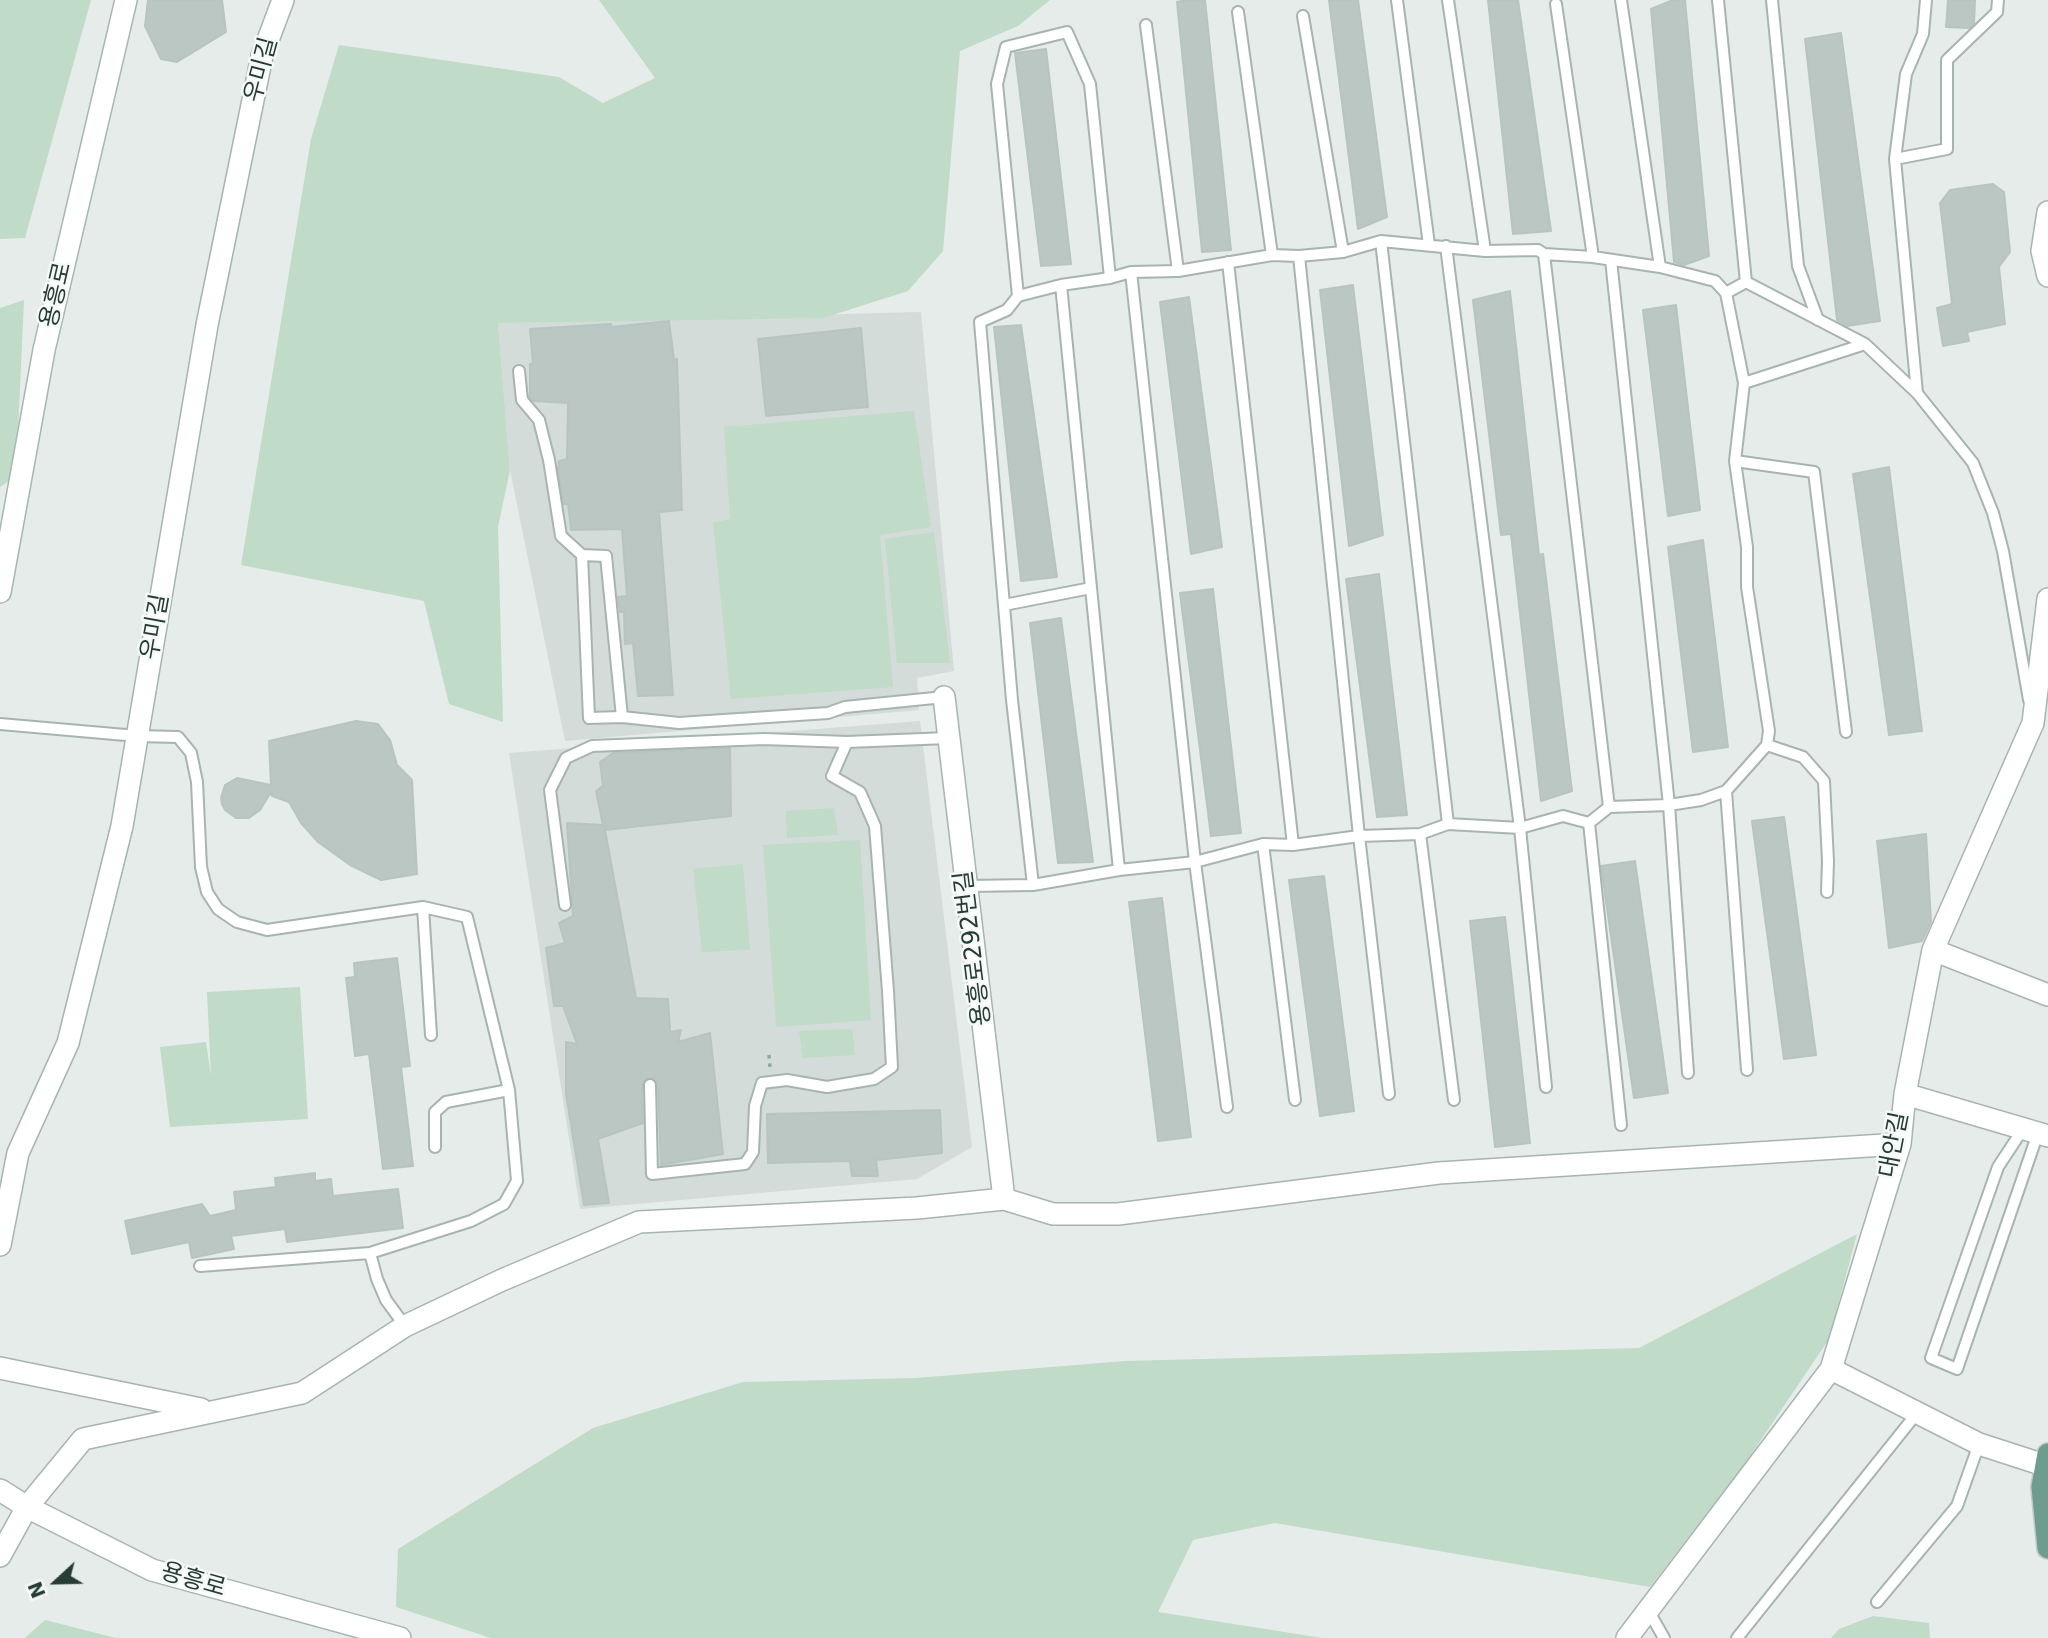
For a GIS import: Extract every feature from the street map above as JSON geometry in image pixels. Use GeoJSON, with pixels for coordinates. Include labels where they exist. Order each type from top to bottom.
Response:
{"type":"FeatureCollection","features":[{"type":"Feature","properties":{"kind":"main road"},"geometry":{"type":"LineString","coordinates":[[2046,1460],[2042,1487],[2048,1548]]}},
{"type":"Feature","properties":{"kind":"street","name":"용흥로"},"geometry":{"type":"LineString","coordinates":[[0,592],[44,350],[126,0]]}},
{"type":"Feature","properties":{"kind":"street","name":"우미길"},"geometry":{"type":"LineString","coordinates":[[0,1245],[18,1153],[68,1043],[122,826],[210,312],[262,56],[284,0]]}},
{"type":"Feature","properties":{"kind":"street"},"geometry":{"type":"LineString","coordinates":[[2048,212],[2042,251],[2048,276]]}},
{"type":"Feature","properties":{"kind":"street","name":"대안길"},"geometry":{"type":"LineString","coordinates":[[1627,1638],[1831,1369],[1900,1144],[1905,1094],[1933,950],[2040,725],[2048,599]]}},
{"type":"Feature","properties":{"kind":"street","name":"용흥로292번길"},"geometry":{"type":"LineString","coordinates":[[944,697],[1004,1199]]}},
{"type":"Feature","properties":{"kind":"street"},"geometry":{"type":"LineString","coordinates":[[1933,950],[2048,995]]}},
{"type":"Feature","properties":{"kind":"street"},"geometry":{"type":"LineString","coordinates":[[1905,1094],[2037,1133]]}},
{"type":"Feature","properties":{"kind":"street"},"geometry":{"type":"LineString","coordinates":[[0,1556],[27,1507],[83,1439],[302,1393],[405,1326],[502,1280],[639,1222],[917,1208],[1004,1199],[1053,1214],[1118,1214],[1439,1173],[1900,1144]]}},
{"type":"Feature","properties":{"kind":"street"},"geometry":{"type":"LineString","coordinates":[[0,1368],[210,1411]]}},
{"type":"Feature","properties":{"kind":"street"},"geometry":{"type":"LineString","coordinates":[[1831,1369],[1979,1444],[2046,1460]]}},
{"type":"Feature","properties":{"kind":"street","name":"용흥로"},"geometry":{"type":"LineString","coordinates":[[0,1490],[27,1507],[152,1570],[400,1638]]}},
{"type":"Feature","properties":{"kind":"lane"},"geometry":{"type":"LineString","coordinates":[[1397,0],[1429,246]]}},
{"type":"Feature","properties":{"kind":"lane"},"geometry":{"type":"LineString","coordinates":[[1448,0],[1485,251]]}},
{"type":"Feature","properties":{"kind":"lane"},"geometry":{"type":"LineString","coordinates":[[1621,0],[1660,267]]}},
{"type":"Feature","properties":{"kind":"lane"},"geometry":{"type":"LineString","coordinates":[[1718,0],[1746,282]]}},
{"type":"Feature","properties":{"kind":"lane"},"geometry":{"type":"LineString","coordinates":[[1772,0],[1798,266],[1818,320]]}},
{"type":"Feature","properties":{"kind":"lane"},"geometry":{"type":"LineString","coordinates":[[1917,393],[1895,159],[1906,74],[1923,34],[1926,0]]}},
{"type":"Feature","properties":{"kind":"lane"},"geometry":{"type":"LineString","coordinates":[[1895,159],[1947,149],[1947,60],[1997,12],[1998,0]]}},
{"type":"Feature","properties":{"kind":"lane"},"geometry":{"type":"LineString","coordinates":[[1556,5],[1593,257]]}},
{"type":"Feature","properties":{"kind":"lane"},"geometry":{"type":"LineString","coordinates":[[1238,12],[1272,255]]}},
{"type":"Feature","properties":{"kind":"lane"},"geometry":{"type":"LineString","coordinates":[[1303,16],[1343,252]]}},
{"type":"Feature","properties":{"kind":"lane"},"geometry":{"type":"LineString","coordinates":[[1146,25],[1178,271]]}},
{"type":"Feature","properties":{"kind":"lane"},"geometry":{"type":"LineString","coordinates":[[1018,296],[998,84],[1006,47],[1067,32],[1090,84],[1110,278]]}},
{"type":"Feature","properties":{"kind":"lane"},"geometry":{"type":"LineString","coordinates":[[1381,241],[1448,824]]}},
{"type":"Feature","properties":{"kind":"lane"},"geometry":{"type":"LineString","coordinates":[[1032,885],[1012,700],[980,321],[1007,310],[1018,296],[1061,285],[1131,272],[1178,271],[1272,255],[1299,256],[1343,252],[1381,241],[1485,251],[1538,250],[1544,254],[1593,257],[1660,267],[1714,281],[1726,293],[1744,383],[1735,461],[1747,547],[1747,587],[1769,731],[1768,745],[1726,791],[1701,800],[1669,805],[1609,807],[1589,823]]}},
{"type":"Feature","properties":{"kind":"lane"},"geometry":{"type":"LineString","coordinates":[[1446,246],[1520,828],[1546,1087]]}},
{"type":"Feature","properties":{"kind":"lane"},"geometry":{"type":"LineString","coordinates":[[1544,254],[1609,807]]}},
{"type":"Feature","properties":{"kind":"lane"},"geometry":{"type":"LineString","coordinates":[[1299,256],[1359,835],[1389,1094]]}},
{"type":"Feature","properties":{"kind":"lane"},"geometry":{"type":"LineString","coordinates":[[1611,260],[1669,805],[1688,1073]]}},
{"type":"Feature","properties":{"kind":"lane"},"geometry":{"type":"LineString","coordinates":[[1228,262],[1293,845]]}},
{"type":"Feature","properties":{"kind":"lane"},"geometry":{"type":"LineString","coordinates":[[1131,272],[1195,862],[1227,1107]]}},
{"type":"Feature","properties":{"kind":"lane"},"geometry":{"type":"LineString","coordinates":[[1726,293],[1746,282]]}},
{"type":"Feature","properties":{"kind":"lane"},"geometry":{"type":"LineString","coordinates":[[1746,282],[1865,344],[1917,393],[1973,463],[1993,513],[2003,551],[2040,725]]}},
{"type":"Feature","properties":{"kind":"lane"},"geometry":{"type":"LineString","coordinates":[[1061,285],[1119,870]]}},
{"type":"Feature","properties":{"kind":"lane"},"geometry":{"type":"LineString","coordinates":[[1744,383],[1865,344]]}},
{"type":"Feature","properties":{"kind":"lane"},"geometry":{"type":"LineString","coordinates":[[519,370],[523,400],[539,420],[543,433],[561,536],[582,555],[607,556],[622,717]]}},
{"type":"Feature","properties":{"kind":"lane"},"geometry":{"type":"LineString","coordinates":[[1735,461],[1814,472],[1846,732]]}},
{"type":"Feature","properties":{"kind":"lane"},"geometry":{"type":"LineString","coordinates":[[582,555],[589,718],[622,717],[679,723],[828,713],[845,707],[944,697]]}},
{"type":"Feature","properties":{"kind":"lane"},"geometry":{"type":"LineString","coordinates":[[1004,605],[1091,588]]}},
{"type":"Feature","properties":{"kind":"lane"},"geometry":{"type":"LineString","coordinates":[[0,724],[137,737],[178,737],[191,752],[197,782],[201,867],[207,892],[218,909],[237,922],[267,930],[423,907],[467,917],[509,1090],[517,1181],[504,1204],[471,1221],[370,1253],[200,1266]]}},
{"type":"Feature","properties":{"kind":"lane"},"geometry":{"type":"LineString","coordinates":[[565,905],[550,790],[566,758],[592,746],[657,741],[764,739],[847,743],[948,738]]}},
{"type":"Feature","properties":{"kind":"lane"},"geometry":{"type":"LineString","coordinates":[[650,1085],[652,1174],[745,1164],[753,1152],[755,1106],[762,1083],[787,1080],[827,1087],[874,1079],[892,1067],[875,827],[860,792],[832,776],[847,743]]}},
{"type":"Feature","properties":{"kind":"lane"},"geometry":{"type":"LineString","coordinates":[[1768,745],[1803,757],[1824,781],[1828,848],[1827,892]]}},
{"type":"Feature","properties":{"kind":"lane"},"geometry":{"type":"LineString","coordinates":[[1726,791],[1747,1070]]}},
{"type":"Feature","properties":{"kind":"lane"},"geometry":{"type":"LineString","coordinates":[[967,886],[1032,885],[1119,870],[1195,862],[1263,844],[1293,845],[1359,835],[1420,834],[1448,824],[1520,828],[1563,816],[1589,823]]}},
{"type":"Feature","properties":{"kind":"lane"},"geometry":{"type":"LineString","coordinates":[[1589,823],[1621,1125]]}},
{"type":"Feature","properties":{"kind":"lane"},"geometry":{"type":"LineString","coordinates":[[1420,834],[1454,1100]]}},
{"type":"Feature","properties":{"kind":"lane"},"geometry":{"type":"LineString","coordinates":[[1263,844],[1295,1100]]}},
{"type":"Feature","properties":{"kind":"lane"},"geometry":{"type":"LineString","coordinates":[[423,907],[431,1035]]}},
{"type":"Feature","properties":{"kind":"lane"},"geometry":{"type":"LineString","coordinates":[[435,1147],[435,1112],[446,1102],[509,1090]]}},
{"type":"Feature","properties":{"kind":"lane"},"geometry":{"type":"LineString","coordinates":[[2037,1133],[1958,1369],[1931,1358],[1998,1167],[2037,1133]]}},
{"type":"Feature","properties":{"kind":"lane"},"geometry":{"type":"LineString","coordinates":[[370,1253],[386,1300],[405,1326]]}},
{"type":"Feature","properties":{"kind":"lane"},"geometry":{"type":"LineString","coordinates":[[1737,1638],[1917,1413]]}},
{"type":"Feature","properties":{"kind":"lane"},"geometry":{"type":"LineString","coordinates":[[1877,1602],[1957,1506],[1979,1444]]}},
{"type":"Feature","properties":{"kind":"lane"},"geometry":{"type":"LineString","coordinates":[[1647,1610],[1664,1638]]}},
{"type":"Feature","properties":{"kind":"shaded area"},"geometry":{"type":"Polygon","coordinates":[[[921,312],[954,671],[917,678],[919,710],[565,741],[510,470],[498,323],[921,312]]]}},
{"type":"Feature","properties":{"kind":"shaded area"},"geometry":{"type":"Polygon","coordinates":[[[920,721],[972,1147],[917,1179],[580,1209],[509,753],[920,721]]]}},
{"type":"Feature","properties":{"kind":"green space"},"geometry":{"type":"Polygon","coordinates":[[[0,0],[91,0],[25,238],[0,239],[0,0]]]}},
{"type":"Feature","properties":{"kind":"green space"},"geometry":{"type":"Polygon","coordinates":[[[599,0],[1050,0],[1018,26],[960,51],[943,251],[908,291],[823,318],[498,323],[510,470],[498,527],[503,722],[449,704],[424,601],[241,565],[311,139],[339,45],[559,77],[603,103],[655,78],[599,0]]]}},
{"type":"Feature","properties":{"kind":"green space"},"geometry":{"type":"Polygon","coordinates":[[[24,300],[16,476],[0,487],[0,308],[24,300]]]}},
{"type":"Feature","properties":{"kind":"green space"},"geometry":{"type":"Polygon","coordinates":[[[914,411],[931,527],[880,535],[893,687],[731,699],[713,523],[730,519],[724,427],[914,411]]]}},
{"type":"Feature","properties":{"kind":"green space"},"geometry":{"type":"Polygon","coordinates":[[[934,532],[950,663],[897,663],[885,539],[934,532]]]}},
{"type":"Feature","properties":{"kind":"green space"},"geometry":{"type":"Polygon","coordinates":[[[834,808],[838,835],[787,838],[786,811],[834,808]]]}},
{"type":"Feature","properties":{"kind":"green space"},"geometry":{"type":"Polygon","coordinates":[[[860,840],[871,1020],[776,1027],[763,845],[860,840]]]}},
{"type":"Feature","properties":{"kind":"green space"},"geometry":{"type":"Polygon","coordinates":[[[743,864],[750,950],[702,952],[693,869],[743,864]]]}},
{"type":"Feature","properties":{"kind":"green space"},"geometry":{"type":"Polygon","coordinates":[[[300,987],[308,1119],[170,1127],[160,1047],[206,1042],[211,1076],[207,992],[300,987]]]}},
{"type":"Feature","properties":{"kind":"green space"},"geometry":{"type":"Polygon","coordinates":[[[852,1029],[855,1055],[803,1058],[799,1031],[852,1029]]]}},
{"type":"Feature","properties":{"kind":"green space"},"geometry":{"type":"Polygon","coordinates":[[[1857,1234],[1829,1339],[1746,1462],[1650,1587],[1275,1523],[1193,1540],[1158,1612],[1322,1638],[491,1638],[396,1607],[398,1549],[593,1428],[743,1382],[916,1378],[1125,1361],[1639,1348],[1857,1234]]]}},
{"type":"Feature","properties":{"kind":"green space"},"geometry":{"type":"Polygon","coordinates":[[[1873,1616],[1929,1623],[1930,1638],[1831,1638],[1839,1629],[1873,1616]]]}},
{"type":"Feature","properties":{"kind":"green space"},"geometry":{"type":"Polygon","coordinates":[[[45,1620],[116,1638],[25,1638],[45,1620]]]}},
{"type":"Feature","properties":{"kind":"building"},"geometry":{"type":"Polygon","coordinates":[[[148,0],[222,0],[226,32],[177,62],[161,59],[145,26],[148,0]]]}},
{"type":"Feature","properties":{"kind":"building"},"geometry":{"type":"Polygon","coordinates":[[[1205,0],[1231,250],[1202,252],[1177,2],[1205,0]]]}},
{"type":"Feature","properties":{"kind":"building"},"geometry":{"type":"Polygon","coordinates":[[[1329,0],[1358,0],[1387,217],[1358,229],[1329,0]]]}},
{"type":"Feature","properties":{"kind":"building"},"geometry":{"type":"Polygon","coordinates":[[[1488,0],[1518,0],[1551,231],[1513,234],[1488,0]]]}},
{"type":"Feature","properties":{"kind":"building"},"geometry":{"type":"Polygon","coordinates":[[[1673,0],[1685,0],[1709,256],[1684,265],[1674,262],[1651,9],[1673,0]]]}},
{"type":"Feature","properties":{"kind":"building"},"geometry":{"type":"Polygon","coordinates":[[[1948,0],[1975,0],[1974,24],[1969,28],[1946,27],[1948,0]]]}},
{"type":"Feature","properties":{"kind":"building"},"geometry":{"type":"Polygon","coordinates":[[[1841,33],[1880,321],[1847,326],[1837,320],[1805,39],[1841,33]]]}},
{"type":"Feature","properties":{"kind":"building"},"geometry":{"type":"Polygon","coordinates":[[[1046,49],[1071,264],[1041,266],[1015,53],[1046,49]]]}},
{"type":"Feature","properties":{"kind":"building"},"geometry":{"type":"Polygon","coordinates":[[[1993,184],[2004,192],[2010,252],[1999,267],[2005,324],[1967,332],[1969,341],[1943,346],[1937,308],[1952,304],[1940,203],[1950,190],[1993,184]]]}},
{"type":"Feature","properties":{"kind":"building"},"geometry":{"type":"Polygon","coordinates":[[[1353,285],[1383,535],[1349,546],[1320,290],[1353,285]]]}},
{"type":"Feature","properties":{"kind":"building"},"geometry":{"type":"Polygon","coordinates":[[[1510,291],[1539,555],[1543,554],[1572,791],[1541,801],[1511,534],[1501,535],[1473,300],[1510,291]]]}},
{"type":"Feature","properties":{"kind":"building"},"geometry":{"type":"Polygon","coordinates":[[[1189,297],[1222,547],[1191,554],[1160,302],[1189,297]]]}},
{"type":"Feature","properties":{"kind":"building"},"geometry":{"type":"Polygon","coordinates":[[[1676,305],[1700,510],[1668,516],[1643,310],[1676,305]]]}},
{"type":"Feature","properties":{"kind":"building"},"geometry":{"type":"Polygon","coordinates":[[[669,321],[674,360],[677,359],[682,510],[659,512],[673,695],[638,696],[633,643],[625,644],[624,612],[620,612],[618,597],[627,596],[622,529],[571,530],[568,504],[564,504],[558,469],[559,461],[567,459],[568,403],[533,401],[530,397],[530,364],[533,364],[530,329],[611,324],[611,327],[669,321]]]}},
{"type":"Feature","properties":{"kind":"building"},"geometry":{"type":"Polygon","coordinates":[[[1021,325],[1057,577],[1021,581],[994,327],[1021,325]]]}},
{"type":"Feature","properties":{"kind":"building"},"geometry":{"type":"Polygon","coordinates":[[[861,328],[868,407],[766,416],[758,339],[861,328]]]}},
{"type":"Feature","properties":{"kind":"building"},"geometry":{"type":"Polygon","coordinates":[[[1889,467],[1922,731],[1889,735],[1853,474],[1889,467]]]}},
{"type":"Feature","properties":{"kind":"building"},"geometry":{"type":"Polygon","coordinates":[[[1703,540],[1728,747],[1693,752],[1668,547],[1703,540]]]}},
{"type":"Feature","properties":{"kind":"building"},"geometry":{"type":"Polygon","coordinates":[[[1379,574],[1407,815],[1377,817],[1346,579],[1379,574]]]}},
{"type":"Feature","properties":{"kind":"building"},"geometry":{"type":"Polygon","coordinates":[[[1213,589],[1241,833],[1211,836],[1180,593],[1213,589]]]}},
{"type":"Feature","properties":{"kind":"building"},"geometry":{"type":"Polygon","coordinates":[[[1061,618],[1093,862],[1058,863],[1030,623],[1061,618]]]}},
{"type":"Feature","properties":{"kind":"building"},"geometry":{"type":"Polygon","coordinates":[[[356,721],[378,724],[390,740],[397,765],[412,780],[417,874],[381,880],[350,865],[318,842],[301,823],[289,802],[272,796],[271,792],[260,810],[249,818],[236,818],[225,810],[222,804],[225,785],[237,778],[271,785],[269,741],[356,721]]]}},
{"type":"Feature","properties":{"kind":"building"},"geometry":{"type":"Polygon","coordinates":[[[730,748],[731,816],[605,830],[636,998],[668,999],[670,1032],[681,1030],[678,1042],[710,1033],[723,1154],[661,1165],[658,1084],[654,1078],[647,1078],[642,1085],[643,1123],[598,1139],[609,1203],[584,1205],[566,1094],[566,1042],[577,1044],[563,1006],[554,1006],[546,948],[565,943],[559,923],[573,916],[567,823],[603,825],[596,791],[603,786],[600,762],[613,753],[730,748]]]}},
{"type":"Feature","properties":{"kind":"building"},"geometry":{"type":"Polygon","coordinates":[[[1784,817],[1816,1055],[1784,1059],[1752,821],[1784,817]]]}},
{"type":"Feature","properties":{"kind":"building"},"geometry":{"type":"Polygon","coordinates":[[[1926,834],[1931,922],[1922,941],[1889,948],[1877,841],[1926,834]]]}},
{"type":"Feature","properties":{"kind":"building"},"geometry":{"type":"Polygon","coordinates":[[[1635,861],[1668,1093],[1634,1098],[1601,866],[1635,861]]]}},
{"type":"Feature","properties":{"kind":"building"},"geometry":{"type":"Polygon","coordinates":[[[1324,876],[1354,1111],[1320,1116],[1289,880],[1324,876]]]}},
{"type":"Feature","properties":{"kind":"building"},"geometry":{"type":"Polygon","coordinates":[[[1162,898],[1191,1137],[1158,1141],[1129,902],[1162,898]]]}},
{"type":"Feature","properties":{"kind":"building"},"geometry":{"type":"Polygon","coordinates":[[[1505,917],[1530,1143],[1495,1147],[1470,921],[1505,917]]]}},
{"type":"Feature","properties":{"kind":"building"},"geometry":{"type":"Polygon","coordinates":[[[397,958],[410,1066],[401,1067],[413,1166],[383,1169],[369,1054],[355,1056],[346,978],[355,977],[354,963],[397,958]]]}},
{"type":"Feature","properties":{"kind":"building"},"geometry":{"type":"Polygon","coordinates":[[[940,1110],[942,1153],[876,1160],[878,1176],[852,1176],[850,1161],[768,1163],[767,1114],[940,1110]]]}},
{"type":"Feature","properties":{"kind":"building"},"geometry":{"type":"Polygon","coordinates":[[[315,1173],[315,1181],[331,1179],[333,1196],[398,1189],[403,1228],[287,1242],[285,1229],[231,1236],[234,1249],[192,1258],[189,1242],[132,1254],[125,1221],[202,1204],[210,1216],[236,1210],[234,1192],[276,1187],[275,1178],[315,1173]]]}}]}
